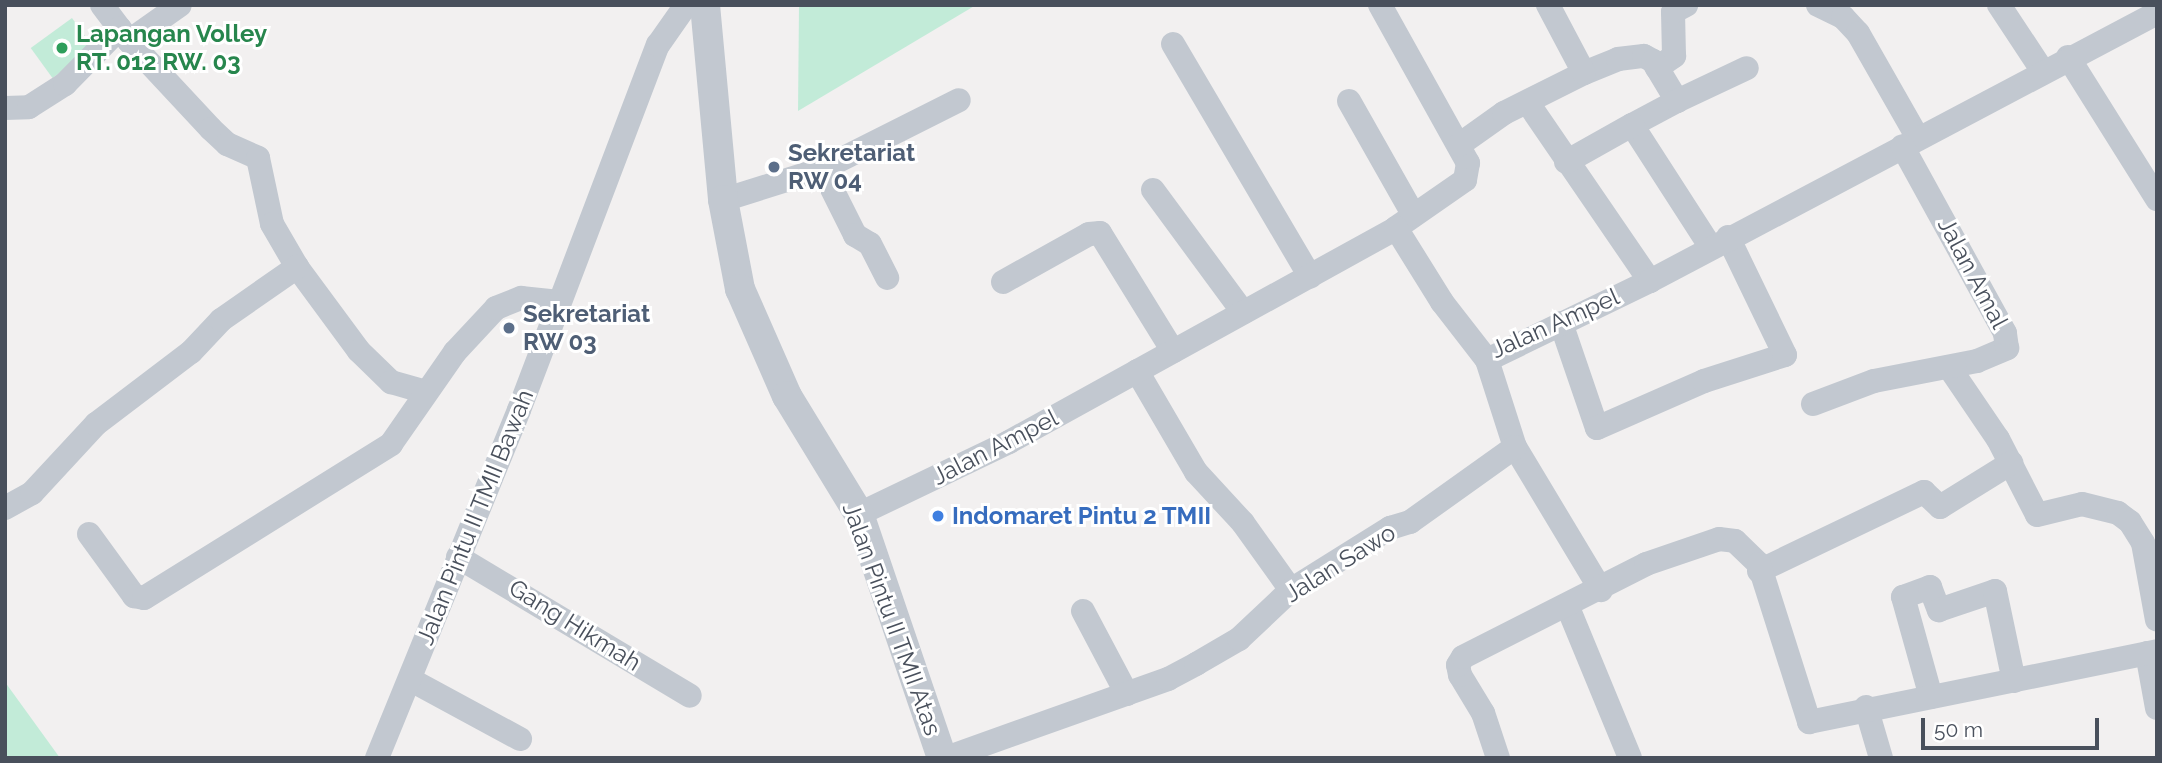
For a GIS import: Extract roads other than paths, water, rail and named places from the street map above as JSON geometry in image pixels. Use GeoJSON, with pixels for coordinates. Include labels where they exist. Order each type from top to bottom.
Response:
{"type":"FeatureCollection","features":[{"type":"Feature","properties":{"kind":"street"},"geometry":{"type":"LineString","coordinates":[[102,5],[124,35],[211,129],[227,144],[258,158],[265,176],[267,212],[297,267],[359,351],[391,382],[425,392]]}},
{"type":"Feature","properties":{"kind":"street"},"geometry":{"type":"LineString","coordinates":[[5,108],[29,107],[65,84],[124,35],[180,5]]}},
{"type":"Feature","properties":{"kind":"street","name":"Jalan Pintu II TMII Bawah"},"geometry":{"type":"LineString","coordinates":[[377,758],[519,410],[556,302],[658,45],[686,5]]}},
{"type":"Feature","properties":{"kind":"street","name":"Jalan Pintu II TMII Atas"},"geometry":{"type":"LineString","coordinates":[[705,5],[723,200],[740,289],[775,372],[859,514],[944,758]]}},
{"type":"Feature","properties":{"kind":"street"},"geometry":{"type":"LineString","coordinates":[[1349,101],[1405,221],[1468,175],[1468,163],[1459,145],[1380,5]]}},
{"type":"Feature","properties":{"kind":"street"},"geometry":{"type":"LineString","coordinates":[[1548,5],[1584,73]]}},
{"type":"Feature","properties":{"kind":"street"},"geometry":{"type":"LineString","coordinates":[[1657,68],[1674,56],[1673,12],[1686,5]]}},
{"type":"Feature","properties":{"kind":"street"},"geometry":{"type":"LineString","coordinates":[[1818,5],[1843,17],[1858,33],[1910,142]]}},
{"type":"Feature","properties":{"kind":"street"},"geometry":{"type":"LineString","coordinates":[[1999,5],[2042,70]]}},
{"type":"Feature","properties":{"kind":"street","name":"Jalan Ampel"},"geometry":{"type":"LineString","coordinates":[[859,514],[998,447],[1310,277],[1405,221],[1442,302],[1487,360],[1650,281],[2042,70],[2157,13]]}},
{"type":"Feature","properties":{"kind":"street"},"geometry":{"type":"LineString","coordinates":[[1172,44],[1310,277]]}},
{"type":"Feature","properties":{"kind":"street"},"geometry":{"type":"LineString","coordinates":[[1459,145],[1504,113],[1618,59],[1644,56],[1657,68],[1677,101]]}},
{"type":"Feature","properties":{"kind":"street"},"geometry":{"type":"LineString","coordinates":[[2068,58],[2157,199]]}},
{"type":"Feature","properties":{"kind":"street"},"geometry":{"type":"LineString","coordinates":[[1566,162],[1677,101],[1747,68]]}},
{"type":"Feature","properties":{"kind":"street"},"geometry":{"type":"LineString","coordinates":[[723,200],[822,169],[959,100]]}},
{"type":"Feature","properties":{"kind":"street"},"geometry":{"type":"LineString","coordinates":[[1528,103],[1650,281]]}},
{"type":"Feature","properties":{"kind":"street"},"geometry":{"type":"LineString","coordinates":[[1561,323],[1597,428],[1704,381],[1785,355],[1719,242],[1632,125]]}},
{"type":"Feature","properties":{"kind":"street","name":"Jalan Amal"},"geometry":{"type":"LineString","coordinates":[[1910,142],[2009,343],[2003,352],[1949,367]]}},
{"type":"Feature","properties":{"kind":"street"},"geometry":{"type":"LineString","coordinates":[[822,169],[855,235],[870,244],[887,278]]}},
{"type":"Feature","properties":{"kind":"street"},"geometry":{"type":"LineString","coordinates":[[1153,190],[1243,312]]}},
{"type":"Feature","properties":{"kind":"street"},"geometry":{"type":"LineString","coordinates":[[1003,282],[1098,232],[1173,351]]}},
{"type":"Feature","properties":{"kind":"street"},"geometry":{"type":"LineString","coordinates":[[5,508],[32,493],[96,424],[191,352],[221,320],[297,267]]}},
{"type":"Feature","properties":{"kind":"street"},"geometry":{"type":"LineString","coordinates":[[89,534],[134,597],[144,598],[391,444],[425,392],[496,308],[521,298],[556,302]]}},
{"type":"Feature","properties":{"kind":"street"},"geometry":{"type":"LineString","coordinates":[[1487,360],[1515,447],[1601,590]]}},
{"type":"Feature","properties":{"kind":"street"},"geometry":{"type":"LineString","coordinates":[[1813,404],[1895,375],[1949,367],[2011,463],[2037,515],[2082,504],[2124,516],[2143,543],[2157,620]]}},
{"type":"Feature","properties":{"kind":"street"},"geometry":{"type":"LineString","coordinates":[[1137,371],[1196,472],[1243,523],[1291,590]]}},
{"type":"Feature","properties":{"kind":"street","name":"Jalan Sawo"},"geometry":{"type":"LineString","coordinates":[[944,758],[1168,679],[1239,639],[1291,590],[1390,528],[1410,522],[1515,447]]}},
{"type":"Feature","properties":{"kind":"street"},"geometry":{"type":"LineString","coordinates":[[1759,571],[1924,492],[1940,506],[2011,463]]}},
{"type":"Feature","properties":{"kind":"street"},"geometry":{"type":"LineString","coordinates":[[1495,757],[1483,713],[1458,665],[1463,656],[1601,590],[1646,564],[1719,539],[1747,549],[1759,571],[1808,720],[2152,652],[2157,708]]}},
{"type":"Feature","properties":{"kind":"street","name":"Gang Hikmah"},"geometry":{"type":"LineString","coordinates":[[458,557],[690,696]]}},
{"type":"Feature","properties":{"kind":"street"},"geometry":{"type":"LineString","coordinates":[[1931,697],[1903,597],[1930,587],[1939,610],[1994,591],[2014,681]]}},
{"type":"Feature","properties":{"kind":"street"},"geometry":{"type":"LineString","coordinates":[[1567,605],[1630,758]]}},
{"type":"Feature","properties":{"kind":"street"},"geometry":{"type":"LineString","coordinates":[[1083,611],[1127,694]]}},
{"type":"Feature","properties":{"kind":"street"},"geometry":{"type":"LineString","coordinates":[[411,680],[520,739]]}},
{"type":"Feature","properties":{"kind":"street"},"geometry":{"type":"LineString","coordinates":[[1866,707],[1881,758]]}},
{"type":"Feature","properties":{"kind":"place","name":"Lapangan Volley RT. 012 RW. 03"},"geometry":{"type":"Point","coordinates":[62,48]}},
{"type":"Feature","properties":{"kind":"place","name":"Sekretariat RW 04"},"geometry":{"type":"Point","coordinates":[774,167]}},
{"type":"Feature","properties":{"kind":"place","name":"Sekretariat RW 03"},"geometry":{"type":"Point","coordinates":[509,328]}},
{"type":"Feature","properties":{"kind":"place","name":"Indomaret Pintu 2 TMII"},"geometry":{"type":"Point","coordinates":[938,516]}}]}
